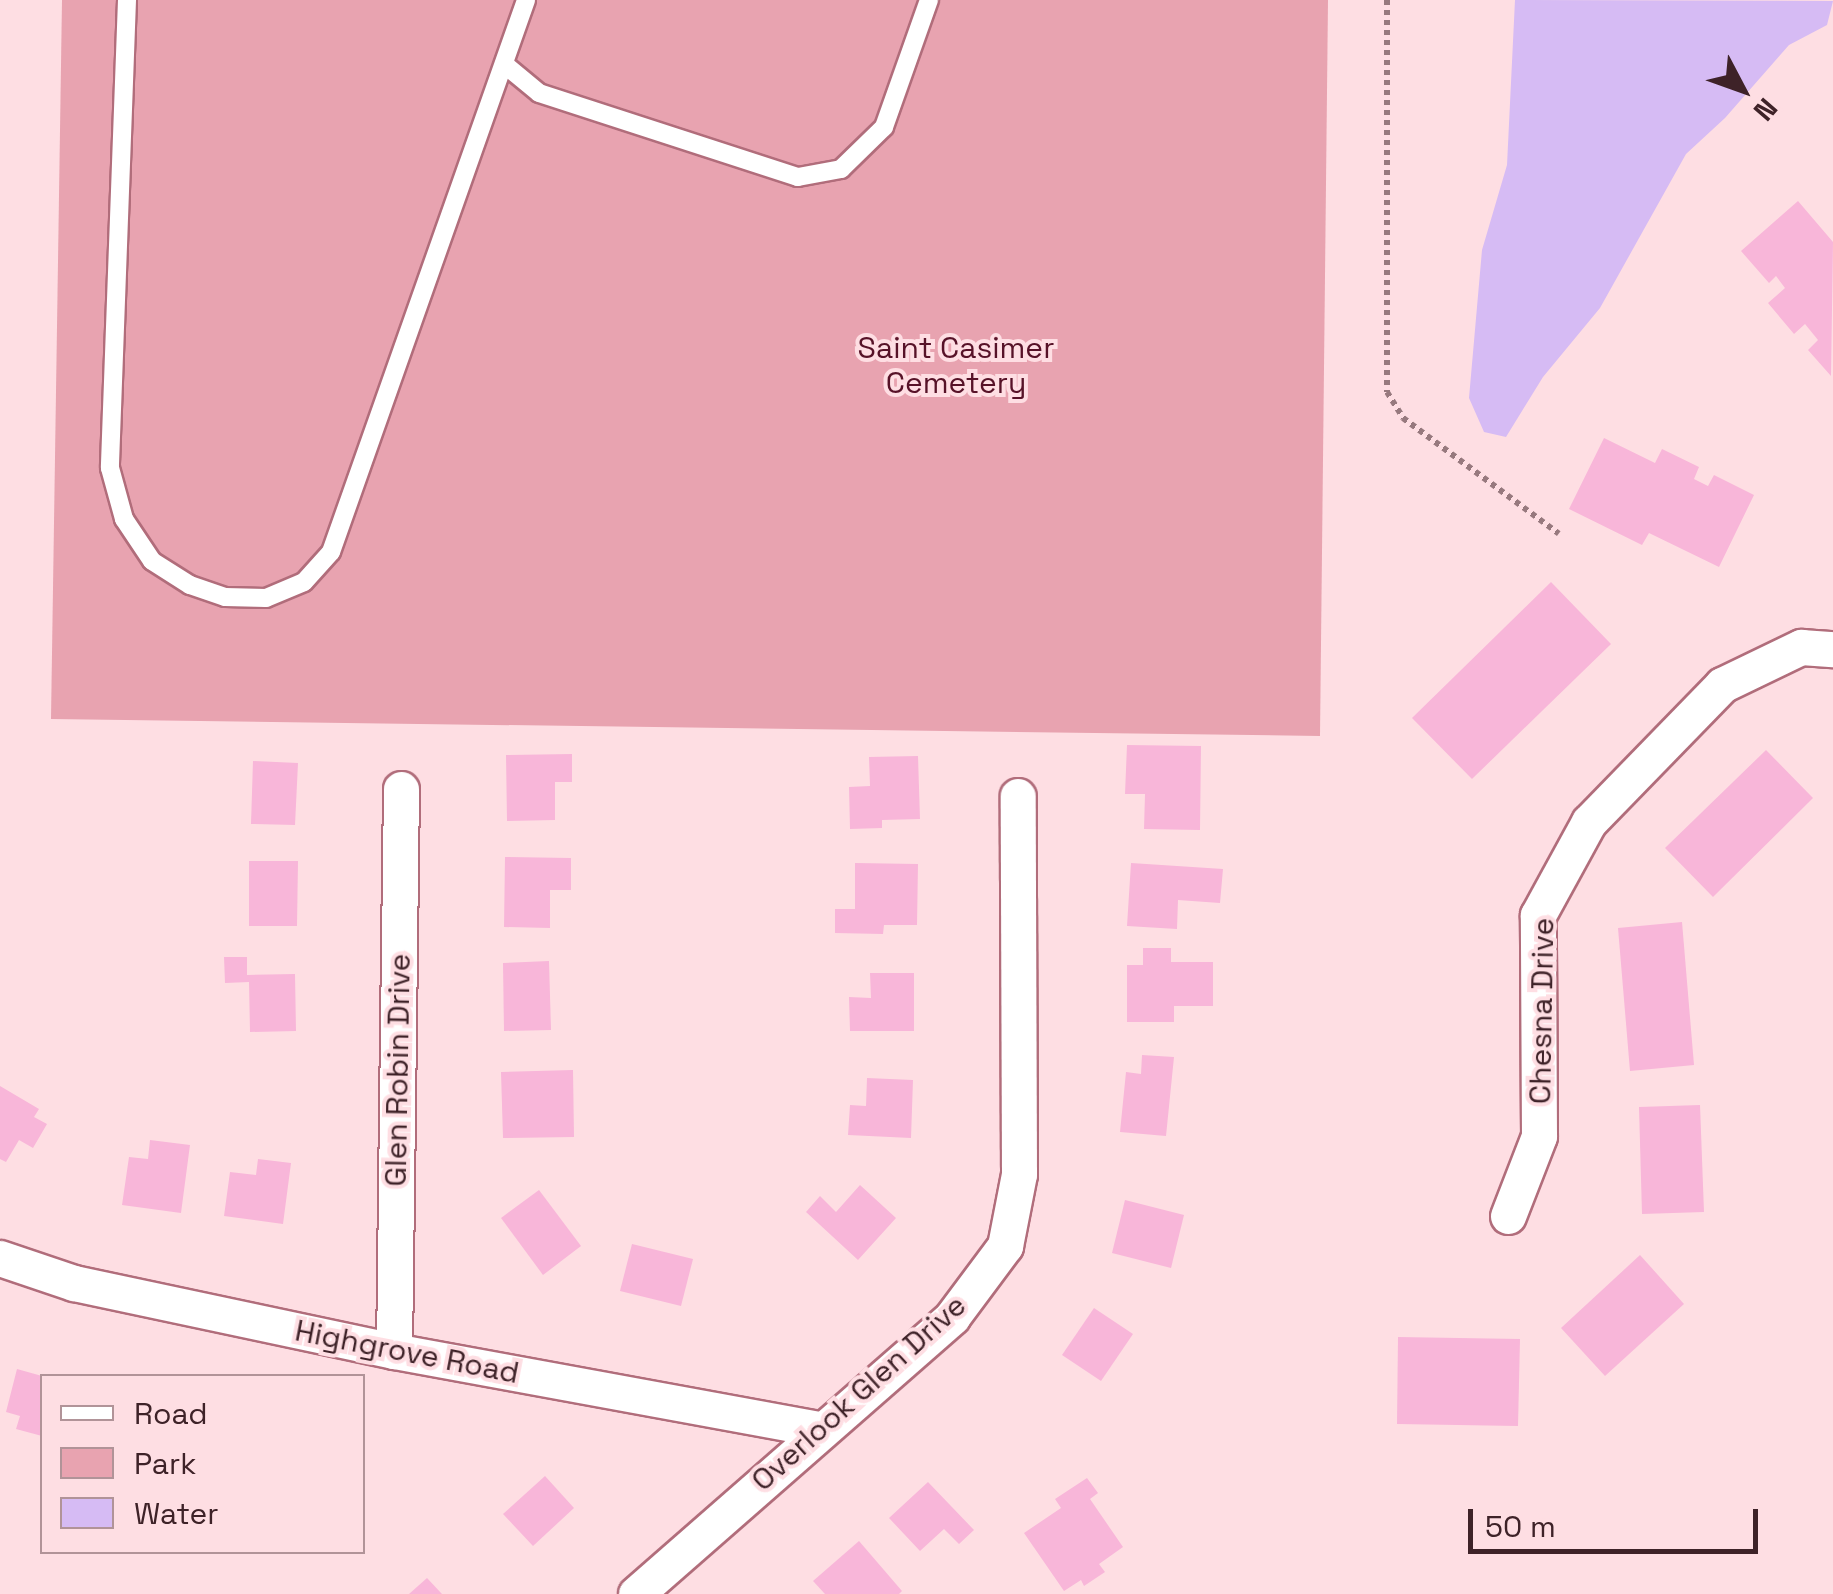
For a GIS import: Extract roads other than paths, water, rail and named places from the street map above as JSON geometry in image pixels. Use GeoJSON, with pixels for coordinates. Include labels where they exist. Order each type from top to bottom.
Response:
{"type":"FeatureCollection","features":[{"type":"Feature","properties":{"kind":"street","name":"Chesna Drive"},"geometry":{"type":"LineString","coordinates":[[1508,1216],[1539,1136],[1538,914],[1589,822],[1722,685],[1801,647],[1833,649]]}},
{"type":"Feature","properties":{"kind":"street","name":"Glen Robin Drive"},"geometry":{"type":"LineString","coordinates":[[394,1351],[401,789]]}},
{"type":"Feature","properties":{"kind":"street","name":"Overlook Glen Drive"},"geometry":{"type":"LineString","coordinates":[[636,1594],[819,1429],[952,1317],[1005,1246],[1019,1174],[1018,796]]}},
{"type":"Feature","properties":{"kind":"street","name":"Highgrove Road"},"geometry":{"type":"LineString","coordinates":[[0,1258],[74,1282],[394,1351],[819,1429]]}},
{"type":"Feature","properties":{"kind":"lane"},"geometry":{"type":"LineString","coordinates":[[127,0],[110,468],[124,519],[152,560],[190,585],[225,596],[266,598],[304,582],[331,552],[526,0]]}},
{"type":"Feature","properties":{"kind":"lane"},"geometry":{"type":"LineString","coordinates":[[504,64],[539,94],[798,177],[841,169],[884,127],[929,0]]}},
{"type":"Feature","properties":{"kind":"water"},"geometry":{"type":"Polygon","coordinates":[[[1515,0],[1833,1],[1827,25],[1789,45],[1725,118],[1686,154],[1600,308],[1543,377],[1506,437],[1484,432],[1469,398],[1482,250],[1507,165],[1515,0]]]}},
{"type":"Feature","properties":{"kind":"park label","name":"Saint Casimer Cemetery"},"geometry":{"type":"Point","coordinates":[956,365]}}]}
